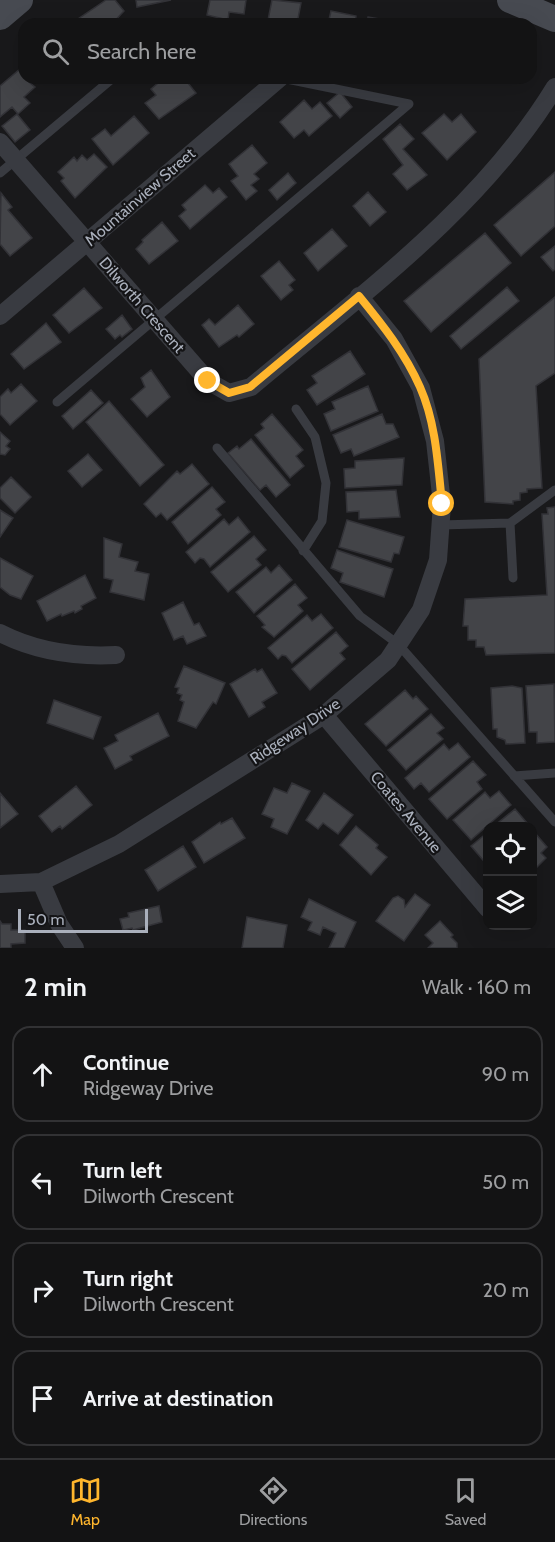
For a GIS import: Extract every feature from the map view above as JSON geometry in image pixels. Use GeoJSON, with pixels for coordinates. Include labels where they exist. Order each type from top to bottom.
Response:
{"type":"FeatureCollection","features":[{"type":"Feature","properties":{"kind":"main road"},"geometry":{"type":"LineString","coordinates":[[0,17],[20,0]]}},
{"type":"Feature","properties":{"kind":"main road"},"geometry":{"type":"LineString","coordinates":[[510,0],[555,19]]}},
{"type":"Feature","properties":{"kind":"street","name":"Mountainview Street"},"geometry":{"type":"LineString","coordinates":[[0,316],[274,84]]}},
{"type":"Feature","properties":{"kind":"street","name":"Dilworth Crescent"},"geometry":{"type":"LineString","coordinates":[[0,142],[208,381],[229,393],[250,387],[463,205],[499,165],[540,112],[555,87]]}},
{"type":"Feature","properties":{"kind":"street","name":"Ridgeway Drive"},"geometry":{"type":"LineString","coordinates":[[0,884],[41,882],[119,844],[324,715],[388,660],[398,644],[424,600],[438,561],[442,504],[435,441],[421,388],[394,339],[359,296]]}},
{"type":"Feature","properties":{"kind":"street"},"geometry":{"type":"LineString","coordinates":[[0,633],[12,639],[81,657],[116,655]]}},
{"type":"Feature","properties":{"kind":"street","name":"Coates Avenue"},"geometry":{"type":"LineString","coordinates":[[324,715],[483,903]]}},
{"type":"Feature","properties":{"kind":"street"},"geometry":{"type":"LineString","coordinates":[[41,882],[59,924],[75,948]]}},
{"type":"Feature","properties":{"kind":"lane"},"geometry":{"type":"LineString","coordinates":[[0,173],[106,84]]}},
{"type":"Feature","properties":{"kind":"lane"},"geometry":{"type":"LineString","coordinates":[[57,402],[153,318],[409,104],[311,84]]}},
{"type":"Feature","properties":{"kind":"lane"},"geometry":{"type":"LineString","coordinates":[[296,409],[315,437],[326,483],[322,521],[303,551]]}},
{"type":"Feature","properties":{"kind":"lane"},"geometry":{"type":"LineString","coordinates":[[217,448],[360,616],[398,644],[555,822]]}},
{"type":"Feature","properties":{"kind":"lane"},"geometry":{"type":"LineString","coordinates":[[441,525],[510,523],[555,490]]}},
{"type":"Feature","properties":{"kind":"lane"},"geometry":{"type":"LineString","coordinates":[[510,523],[513,578]]}},
{"type":"Feature","properties":{"kind":"lane"},"geometry":{"type":"LineString","coordinates":[[514,776],[555,773]]}},
{"type":"Feature","properties":{"kind":"building"},"geometry":{"type":"Polygon","coordinates":[[[106,0],[115,0],[124,11],[118,18],[79,18],[106,0]]]}},
{"type":"Feature","properties":{"kind":"building"},"geometry":{"type":"Polygon","coordinates":[[[136,0],[171,0],[137,7],[136,0]]]}},
{"type":"Feature","properties":{"kind":"building"},"geometry":{"type":"Polygon","coordinates":[[[210,0],[246,0],[244,14],[229,12],[228,18],[207,15],[210,0]]]}},
{"type":"Feature","properties":{"kind":"building"},"geometry":{"type":"Polygon","coordinates":[[[272,0],[301,3],[298,18],[268,18],[272,0]]]}},
{"type":"Feature","properties":{"kind":"building"},"geometry":{"type":"Polygon","coordinates":[[[331,11],[356,16],[356,18],[329,18],[331,11]]]}},
{"type":"Feature","properties":{"kind":"building"},"geometry":{"type":"Polygon","coordinates":[[[18,71],[18,84],[31,84],[35,87],[24,97],[30,103],[18,114],[12,107],[0,117],[0,86],[18,71]]]}},
{"type":"Feature","properties":{"kind":"building"},"geometry":{"type":"Polygon","coordinates":[[[157,84],[189,84],[196,93],[159,119],[145,103],[156,95],[151,89],[157,84]]]}},
{"type":"Feature","properties":{"kind":"building"},"geometry":{"type":"Polygon","coordinates":[[[340,92],[352,107],[340,118],[327,103],[340,92]]]}},
{"type":"Feature","properties":{"kind":"building"},"geometry":{"type":"Polygon","coordinates":[[[304,100],[312,109],[320,102],[332,116],[309,136],[304,130],[294,138],[280,122],[304,100]]]}},
{"type":"Feature","properties":{"kind":"building"},"geometry":{"type":"Polygon","coordinates":[[[17,114],[30,130],[15,142],[2,126],[17,114]]]}},
{"type":"Feature","properties":{"kind":"building"},"geometry":{"type":"Polygon","coordinates":[[[444,114],[452,122],[461,114],[476,132],[447,160],[422,133],[444,114]]]}},
{"type":"Feature","properties":{"kind":"building"},"geometry":{"type":"Polygon","coordinates":[[[134,116],[149,133],[113,165],[92,139],[105,129],[111,136],[134,116]]]}},
{"type":"Feature","properties":{"kind":"building"},"geometry":{"type":"Polygon","coordinates":[[[400,124],[414,139],[403,149],[427,175],[407,190],[393,174],[403,165],[383,139],[400,124]]]}},
{"type":"Feature","properties":{"kind":"building"},"geometry":{"type":"Polygon","coordinates":[[[252,145],[267,163],[254,174],[259,179],[251,185],[257,191],[246,200],[231,181],[238,176],[229,164],[252,145]]]}},
{"type":"Feature","properties":{"kind":"building"},"geometry":{"type":"Polygon","coordinates":[[[94,154],[107,167],[75,198],[61,181],[64,178],[58,172],[74,157],[77,161],[82,155],[87,160],[94,154]]]}},
{"type":"Feature","properties":{"kind":"building"},"geometry":{"type":"Polygon","coordinates":[[[555,172],[555,226],[521,256],[494,225],[555,172]]]}},
{"type":"Feature","properties":{"kind":"building"},"geometry":{"type":"Polygon","coordinates":[[[288,173],[296,183],[277,200],[269,190],[288,173]]]}},
{"type":"Feature","properties":{"kind":"building"},"geometry":{"type":"Polygon","coordinates":[[[205,185],[213,193],[219,188],[227,197],[190,229],[179,216],[186,210],[182,205],[205,185]]]}},
{"type":"Feature","properties":{"kind":"building"},"geometry":{"type":"Polygon","coordinates":[[[368,192],[386,212],[370,226],[353,206],[368,192]]]}},
{"type":"Feature","properties":{"kind":"building"},"geometry":{"type":"Polygon","coordinates":[[[1,193],[12,207],[8,210],[32,238],[10,256],[0,244],[1,193]]]}},
{"type":"Feature","properties":{"kind":"building"},"geometry":{"type":"Polygon","coordinates":[[[162,222],[178,241],[149,264],[136,249],[143,242],[142,240],[162,222]]]}},
{"type":"Feature","properties":{"kind":"building"},"geometry":{"type":"Polygon","coordinates":[[[332,229],[347,246],[318,271],[304,253],[332,229]]]}},
{"type":"Feature","properties":{"kind":"building"},"geometry":{"type":"Polygon","coordinates":[[[485,233],[511,263],[431,332],[404,301],[485,233]]]}},
{"type":"Feature","properties":{"kind":"building"},"geometry":{"type":"Polygon","coordinates":[[[555,246],[555,269],[553,271],[541,257],[555,246]]]}},
{"type":"Feature","properties":{"kind":"building"},"geometry":{"type":"Polygon","coordinates":[[[279,261],[295,280],[289,285],[293,290],[281,300],[261,276],[279,261]]]}},
{"type":"Feature","properties":{"kind":"building"},"geometry":{"type":"Polygon","coordinates":[[[507,287],[519,301],[461,349],[450,336],[507,287]]]}},
{"type":"Feature","properties":{"kind":"building"},"geometry":{"type":"Polygon","coordinates":[[[84,288],[102,308],[69,333],[53,315],[84,288]]]}},
{"type":"Feature","properties":{"kind":"building"},"geometry":{"type":"Polygon","coordinates":[[[555,297],[555,373],[536,386],[542,488],[527,489],[527,492],[520,493],[520,500],[513,501],[513,504],[485,502],[479,359],[555,297]]]}},
{"type":"Feature","properties":{"kind":"building"},"geometry":{"type":"Polygon","coordinates":[[[238,305],[254,324],[239,337],[237,335],[219,347],[202,325],[209,319],[215,325],[238,305]]]}},
{"type":"Feature","properties":{"kind":"building"},"geometry":{"type":"Polygon","coordinates":[[[122,315],[132,329],[122,337],[120,335],[115,339],[106,329],[122,315]]]}},
{"type":"Feature","properties":{"kind":"building"},"geometry":{"type":"Polygon","coordinates":[[[46,323],[61,342],[24,369],[11,354],[46,323]]]}},
{"type":"Feature","properties":{"kind":"building"},"geometry":{"type":"Polygon","coordinates":[[[350,351],[365,374],[317,405],[307,390],[317,383],[312,376],[350,351]]]}},
{"type":"Feature","properties":{"kind":"building"},"geometry":{"type":"Polygon","coordinates":[[[151,370],[170,397],[147,417],[131,399],[145,387],[141,378],[151,370]]]}},
{"type":"Feature","properties":{"kind":"building"},"geometry":{"type":"Polygon","coordinates":[[[21,384],[37,401],[10,425],[0,414],[0,397],[8,389],[11,393],[21,384]]]}},
{"type":"Feature","properties":{"kind":"building"},"geometry":{"type":"Polygon","coordinates":[[[368,386],[378,411],[331,431],[324,414],[335,409],[332,402],[368,386]]]}},
{"type":"Feature","properties":{"kind":"building"},"geometry":{"type":"Polygon","coordinates":[[[91,390],[103,403],[73,429],[62,416],[91,390]]]}},
{"type":"Feature","properties":{"kind":"building"},"geometry":{"type":"Polygon","coordinates":[[[109,401],[164,465],[140,486],[86,422],[109,401]]]}},
{"type":"Feature","properties":{"kind":"building"},"geometry":{"type":"Polygon","coordinates":[[[272,414],[303,450],[296,456],[304,466],[290,478],[255,435],[264,428],[261,424],[272,414]]]}},
{"type":"Feature","properties":{"kind":"building"},"geometry":{"type":"Polygon","coordinates":[[[382,414],[386,424],[393,424],[399,437],[354,456],[351,449],[341,453],[333,435],[382,414]]]}},
{"type":"Feature","properties":{"kind":"building"},"geometry":{"type":"Polygon","coordinates":[[[0,432],[10,441],[6,446],[10,449],[5,455],[0,454],[0,432]]]}},
{"type":"Feature","properties":{"kind":"building"},"geometry":{"type":"Polygon","coordinates":[[[251,439],[290,485],[276,497],[266,485],[260,490],[228,453],[237,446],[239,449],[251,439]]]}},
{"type":"Feature","properties":{"kind":"building"},"geometry":{"type":"Polygon","coordinates":[[[88,454],[102,470],[82,487],[68,471],[88,454]]]}},
{"type":"Feature","properties":{"kind":"building"},"geometry":{"type":"Polygon","coordinates":[[[404,458],[402,485],[345,488],[344,469],[355,468],[355,461],[404,458]]]}},
{"type":"Feature","properties":{"kind":"building"},"geometry":{"type":"Polygon","coordinates":[[[192,464],[209,484],[167,520],[161,513],[156,517],[144,504],[177,471],[180,474],[192,464]]]}},
{"type":"Feature","properties":{"kind":"building"},"geometry":{"type":"Polygon","coordinates":[[[11,477],[31,497],[15,513],[0,498],[0,488],[11,477]]]}},
{"type":"Feature","properties":{"kind":"building"},"geometry":{"type":"Polygon","coordinates":[[[212,487],[225,502],[216,509],[221,515],[188,544],[172,522],[212,487]]]}},
{"type":"Feature","properties":{"kind":"building"},"geometry":{"type":"Polygon","coordinates":[[[396,490],[400,517],[359,519],[359,511],[347,512],[346,492],[396,490]]]}},
{"type":"Feature","properties":{"kind":"building"},"geometry":{"type":"Polygon","coordinates":[[[555,507],[555,653],[486,655],[484,647],[476,647],[476,640],[468,640],[468,626],[463,626],[465,599],[547,595],[542,514],[548,514],[547,508],[555,507]]]}},
{"type":"Feature","properties":{"kind":"building"},"geometry":{"type":"Polygon","coordinates":[[[0,510],[13,518],[0,537],[0,510]]]}},
{"type":"Feature","properties":{"kind":"building"},"geometry":{"type":"Polygon","coordinates":[[[238,517],[250,532],[210,567],[204,559],[200,558],[195,563],[186,552],[224,519],[229,525],[238,517]]]}},
{"type":"Feature","properties":{"kind":"building"},"geometry":{"type":"Polygon","coordinates":[[[347,520],[404,537],[399,554],[394,553],[391,562],[339,547],[347,520]]]}},
{"type":"Feature","properties":{"kind":"building"},"geometry":{"type":"Polygon","coordinates":[[[254,536],[266,550],[256,559],[261,565],[228,592],[211,572],[254,536]]]}},
{"type":"Feature","properties":{"kind":"building"},"geometry":{"type":"Polygon","coordinates":[[[104,538],[122,544],[119,557],[138,562],[135,571],[149,574],[144,600],[110,592],[113,580],[104,578],[104,538]]]}},
{"type":"Feature","properties":{"kind":"building"},"geometry":{"type":"Polygon","coordinates":[[[337,550],[393,569],[384,597],[340,582],[343,573],[331,568],[337,550]]]}},
{"type":"Feature","properties":{"kind":"building"},"geometry":{"type":"Polygon","coordinates":[[[0,558],[33,576],[21,599],[10,595],[0,587],[0,558]]]}},
{"type":"Feature","properties":{"kind":"building"},"geometry":{"type":"Polygon","coordinates":[[[279,565],[292,580],[254,613],[236,592],[266,567],[271,573],[279,565]]]}},
{"type":"Feature","properties":{"kind":"building"},"geometry":{"type":"Polygon","coordinates":[[[85,575],[96,598],[81,606],[82,609],[75,613],[74,611],[62,616],[61,614],[47,621],[37,601],[85,575]]]}},
{"type":"Feature","properties":{"kind":"building"},"geometry":{"type":"Polygon","coordinates":[[[295,584],[307,598],[298,605],[303,611],[274,637],[262,627],[265,625],[257,616],[295,584]]]}},
{"type":"Feature","properties":{"kind":"building"},"geometry":{"type":"Polygon","coordinates":[[[183,602],[194,625],[199,623],[206,636],[187,644],[183,636],[174,640],[162,613],[183,602]]]}},
{"type":"Feature","properties":{"kind":"building"},"geometry":{"type":"Polygon","coordinates":[[[321,614],[333,628],[292,663],[286,656],[282,655],[278,659],[268,648],[307,615],[312,621],[321,614]]]}},
{"type":"Feature","properties":{"kind":"building"},"geometry":{"type":"Polygon","coordinates":[[[336,632],[348,646],[340,653],[345,659],[310,690],[292,669],[336,632]]]}},
{"type":"Feature","properties":{"kind":"building"},"geometry":{"type":"Polygon","coordinates":[[[184,666],[225,683],[216,704],[213,702],[196,728],[178,721],[184,702],[180,700],[182,695],[177,693],[179,688],[175,687],[184,666]]]}},
{"type":"Feature","properties":{"kind":"building"},"geometry":{"type":"Polygon","coordinates":[[[255,669],[257,672],[262,669],[277,693],[262,702],[265,707],[249,717],[230,684],[255,669]]]}},
{"type":"Feature","properties":{"kind":"building"},"geometry":{"type":"Polygon","coordinates":[[[554,684],[555,742],[537,743],[537,732],[529,732],[526,686],[554,684]]]}},
{"type":"Feature","properties":{"kind":"building"},"geometry":{"type":"Polygon","coordinates":[[[512,686],[522,688],[525,743],[506,744],[505,740],[497,737],[497,729],[493,729],[491,688],[512,686]]]}},
{"type":"Feature","properties":{"kind":"building"},"geometry":{"type":"Polygon","coordinates":[[[405,690],[413,699],[416,696],[428,709],[386,746],[365,724],[405,690]]]}},
{"type":"Feature","properties":{"kind":"building"},"geometry":{"type":"Polygon","coordinates":[[[54,700],[101,717],[93,739],[47,723],[54,700]]]}},
{"type":"Feature","properties":{"kind":"building"},"geometry":{"type":"Polygon","coordinates":[[[158,713],[169,736],[130,756],[132,760],[115,769],[104,748],[118,741],[115,735],[158,713]]]}},
{"type":"Feature","properties":{"kind":"building"},"geometry":{"type":"Polygon","coordinates":[[[431,714],[444,728],[437,733],[443,739],[406,770],[388,750],[431,714]]]}},
{"type":"Feature","properties":{"kind":"building"},"geometry":{"type":"Polygon","coordinates":[[[458,743],[470,757],[429,792],[421,783],[414,789],[405,778],[444,744],[449,750],[458,743]]]}},
{"type":"Feature","properties":{"kind":"building"},"geometry":{"type":"Polygon","coordinates":[[[473,761],[486,775],[477,782],[482,789],[447,819],[429,799],[473,761]]]}},
{"type":"Feature","properties":{"kind":"building"},"geometry":{"type":"Polygon","coordinates":[[[292,783],[310,791],[287,834],[271,827],[274,819],[262,814],[274,788],[287,793],[292,783]]]}},
{"type":"Feature","properties":{"kind":"building"},"geometry":{"type":"Polygon","coordinates":[[[76,786],[92,805],[62,829],[60,826],[52,832],[39,816],[76,786]]]}},
{"type":"Feature","properties":{"kind":"building"},"geometry":{"type":"Polygon","coordinates":[[[499,791],[511,805],[492,822],[483,822],[483,830],[471,840],[453,820],[485,792],[490,798],[499,791]]]}},
{"type":"Feature","properties":{"kind":"building"},"geometry":{"type":"Polygon","coordinates":[[[0,793],[18,814],[0,828],[0,793]]]}},
{"type":"Feature","properties":{"kind":"building"},"geometry":{"type":"Polygon","coordinates":[[[324,793],[353,815],[338,834],[323,823],[318,829],[306,820],[324,793]]]}},
{"type":"Feature","properties":{"kind":"building"},"geometry":{"type":"Polygon","coordinates":[[[515,809],[526,822],[499,822],[515,809]]]}},
{"type":"Feature","properties":{"kind":"building"},"geometry":{"type":"Polygon","coordinates":[[[232,818],[245,838],[204,863],[192,842],[220,822],[221,824],[232,818]]]}},
{"type":"Feature","properties":{"kind":"building"},"geometry":{"type":"Polygon","coordinates":[[[356,826],[378,845],[376,848],[387,857],[371,875],[340,845],[356,826]]]}},
{"type":"Feature","properties":{"kind":"building"},"geometry":{"type":"Polygon","coordinates":[[[537,835],[547,847],[541,853],[546,858],[537,867],[537,835]]]}},
{"type":"Feature","properties":{"kind":"building"},"geometry":{"type":"Polygon","coordinates":[[[483,836],[483,860],[471,846],[483,836]]]}},
{"type":"Feature","properties":{"kind":"building"},"geometry":{"type":"Polygon","coordinates":[[[183,846],[196,867],[158,891],[145,870],[183,846]]]}},
{"type":"Feature","properties":{"kind":"building"},"geometry":{"type":"Polygon","coordinates":[[[415,894],[430,905],[404,941],[376,921],[393,898],[398,896],[404,900],[405,907],[415,894]]]}},
{"type":"Feature","properties":{"kind":"building"},"geometry":{"type":"Polygon","coordinates":[[[309,899],[356,922],[344,948],[329,948],[336,933],[323,927],[320,935],[308,930],[312,922],[301,917],[309,899]]]}},
{"type":"Feature","properties":{"kind":"building"},"geometry":{"type":"Polygon","coordinates":[[[159,906],[162,922],[133,930],[132,928],[123,930],[120,919],[129,917],[128,913],[159,906]]]}},
{"type":"Feature","properties":{"kind":"building"},"geometry":{"type":"Polygon","coordinates":[[[247,917],[287,925],[283,948],[242,948],[247,917]]]}},
{"type":"Feature","properties":{"kind":"building"},"geometry":{"type":"Polygon","coordinates":[[[0,921],[2,924],[11,924],[11,930],[25,930],[25,943],[11,944],[11,948],[0,948],[0,921]]]}},
{"type":"Feature","properties":{"kind":"building"},"geometry":{"type":"Polygon","coordinates":[[[440,921],[453,935],[451,937],[457,943],[457,948],[428,948],[433,943],[425,935],[440,921]]]}},
{"type":"Feature","properties":{"kind":"route"},"geometry":{"type":"LineString","coordinates":[[208,381],[229,393],[250,387],[359,296],[394,339],[421,388],[435,441],[442,504]]}}]}
